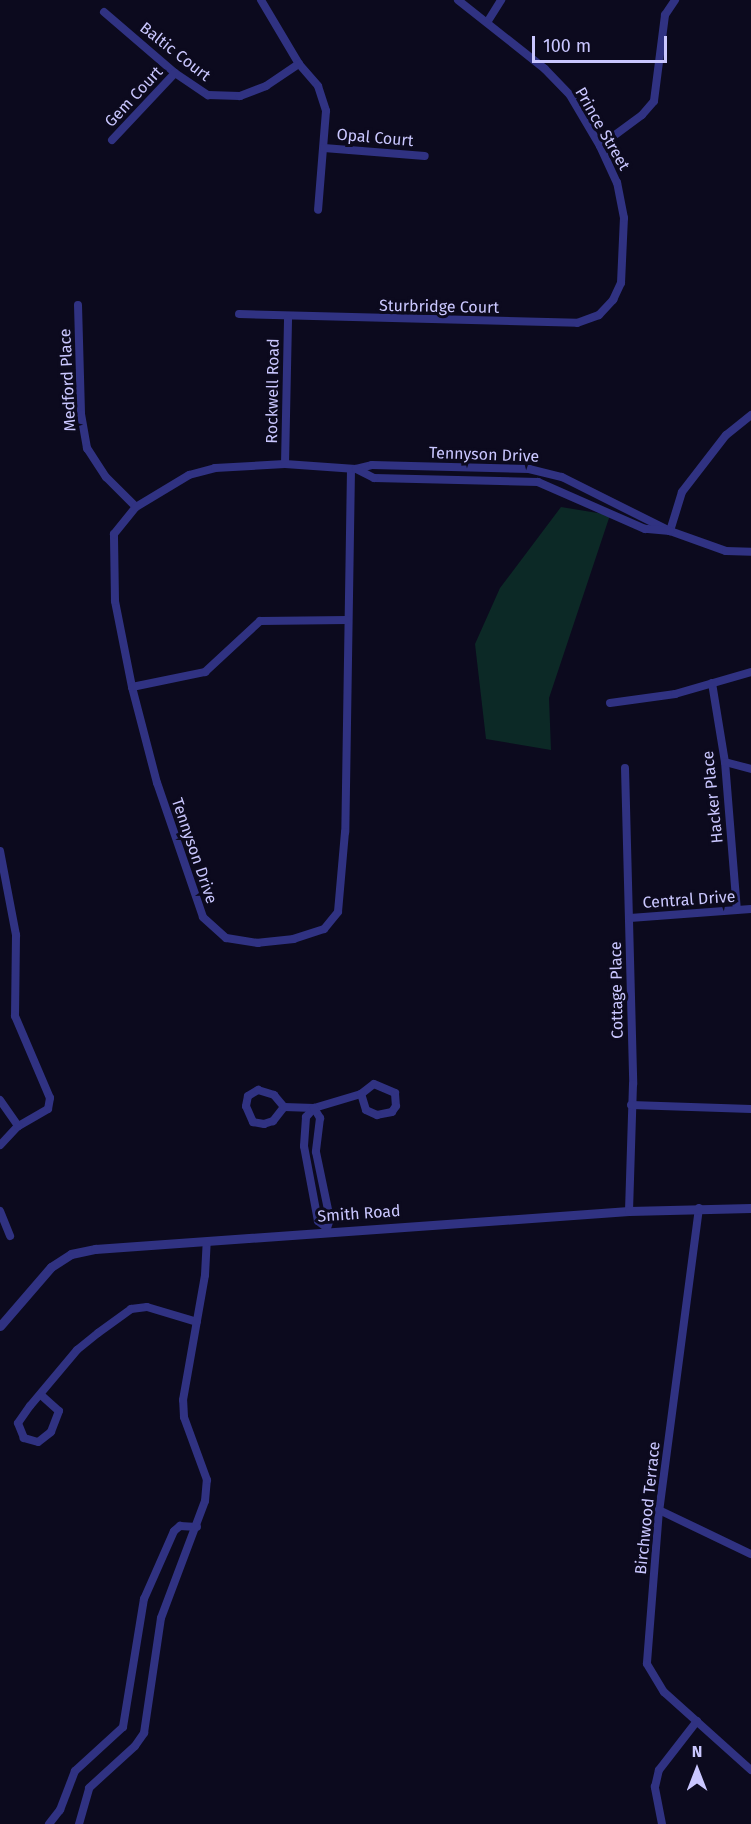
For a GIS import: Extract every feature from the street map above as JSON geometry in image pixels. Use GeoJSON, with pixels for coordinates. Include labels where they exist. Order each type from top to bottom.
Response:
{"type":"FeatureCollection","features":[{"type":"Feature","properties":{"kind":"street"},"geometry":{"type":"LineString","coordinates":[[261,0],[299,64],[318,86],[326,111],[318,210]]}},
{"type":"Feature","properties":{"kind":"street","name":"Prince Street"},"geometry":{"type":"LineString","coordinates":[[458,0],[527,51],[570,95],[600,146],[617,183],[624,218],[621,283]]}},
{"type":"Feature","properties":{"kind":"street"},"geometry":{"type":"LineString","coordinates":[[488,21],[501,0]]}},
{"type":"Feature","properties":{"kind":"street"},"geometry":{"type":"LineString","coordinates":[[600,146],[642,115],[654,101],[665,15],[675,0]]}},
{"type":"Feature","properties":{"kind":"street","name":"Baltic Court"},"geometry":{"type":"LineString","coordinates":[[104,12],[175,73],[208,94],[240,96],[266,86],[299,64]]}},
{"type":"Feature","properties":{"kind":"street","name":"Gem Court"},"geometry":{"type":"LineString","coordinates":[[112,140],[175,73]]}},
{"type":"Feature","properties":{"kind":"street","name":"Opal Court"},"geometry":{"type":"LineString","coordinates":[[324,148],[425,156]]}},
{"type":"Feature","properties":{"kind":"street","name":"Sturbridge Court"},"geometry":{"type":"LineString","coordinates":[[239,314],[288,318],[577,323],[599,315],[613,300],[621,283]]}},
{"type":"Feature","properties":{"kind":"street","name":"Medford Place"},"geometry":{"type":"LineString","coordinates":[[78,305],[81,414],[87,448],[106,477],[136,507]]}},
{"type":"Feature","properties":{"kind":"street","name":"Rockwell Road"},"geometry":{"type":"LineString","coordinates":[[285,464],[288,318]]}},
{"type":"Feature","properties":{"kind":"street"},"geometry":{"type":"LineString","coordinates":[[670,531],[682,492],[726,435],[751,415]]}},
{"type":"Feature","properties":{"kind":"street","name":"Tennyson Drive"},"geometry":{"type":"LineString","coordinates":[[353,469],[347,620],[345,832],[338,912],[324,929],[294,939],[258,943],[226,938],[203,917],[157,783],[132,687],[115,601],[114,534],[136,507],[189,475],[215,468],[285,464],[353,469],[372,465],[540,470],[562,477],[670,531],[726,551],[751,552]]}},
{"type":"Feature","properties":{"kind":"street","name":"Tennyson Drive"},"geometry":{"type":"LineString","coordinates":[[353,469],[374,478],[538,482],[645,529],[670,531]]}},
{"type":"Feature","properties":{"kind":"street"},"geometry":{"type":"LineString","coordinates":[[132,687],[205,672],[260,621],[347,620]]}},
{"type":"Feature","properties":{"kind":"street"},"geometry":{"type":"LineString","coordinates":[[610,703],[657,698],[751,672]]}},
{"type":"Feature","properties":{"kind":"street","name":"Hacker Place"},"geometry":{"type":"LineString","coordinates":[[712,683],[725,762],[737,910]]}},
{"type":"Feature","properties":{"kind":"street"},"geometry":{"type":"LineString","coordinates":[[725,762],[751,769]]}},
{"type":"Feature","properties":{"kind":"street","name":"Cottage Place"},"geometry":{"type":"LineString","coordinates":[[625,768],[630,918],[632,1106],[629,1211]]}},
{"type":"Feature","properties":{"kind":"street"},"geometry":{"type":"LineString","coordinates":[[0,850],[16,934],[15,1016],[50,1098],[48,1109],[18,1126],[0,1145]]}},
{"type":"Feature","properties":{"kind":"street"},"geometry":{"type":"LineString","coordinates":[[0,910],[11,909]]}},
{"type":"Feature","properties":{"kind":"street","name":"Central Drive"},"geometry":{"type":"LineString","coordinates":[[630,918],[751,909]]}},
{"type":"Feature","properties":{"kind":"street"},"geometry":{"type":"LineString","coordinates":[[284,1107],[273,1121],[264,1124],[253,1122],[246,1107],[248,1096],[258,1090],[274,1095],[284,1107],[314,1108],[361,1094],[366,1088],[379,1084],[395,1093],[396,1106],[392,1112],[376,1114],[366,1110],[361,1094]]}},
{"type":"Feature","properties":{"kind":"street"},"geometry":{"type":"LineString","coordinates":[[0,1100],[18,1126]]}},
{"type":"Feature","properties":{"kind":"street"},"geometry":{"type":"LineString","coordinates":[[632,1106],[751,1109]]}},
{"type":"Feature","properties":{"kind":"street"},"geometry":{"type":"LineString","coordinates":[[314,1108],[320,1118],[316,1152],[330,1220],[326,1229],[318,1221],[304,1146],[306,1117],[314,1108]]}},
{"type":"Feature","properties":{"kind":"street"},"geometry":{"type":"LineString","coordinates":[[313,1192],[324,1191]]}},
{"type":"Feature","properties":{"kind":"street","name":"Birchwood Terrace"},"geometry":{"type":"LineString","coordinates":[[699,1208],[659,1510],[647,1664],[664,1692],[751,1770]]}},
{"type":"Feature","properties":{"kind":"street","name":"Smith Road"},"geometry":{"type":"LineString","coordinates":[[0,1326],[51,1267],[71,1254],[95,1249],[207,1242],[326,1229],[629,1211],[751,1208]]}},
{"type":"Feature","properties":{"kind":"street"},"geometry":{"type":"LineString","coordinates":[[0,1211],[10,1236]]}},
{"type":"Feature","properties":{"kind":"street"},"geometry":{"type":"LineString","coordinates":[[79,1824],[89,1788],[135,1746],[144,1732],[161,1618],[197,1527],[207,1480],[184,1417],[183,1400],[197,1322],[207,1242]]}},
{"type":"Feature","properties":{"kind":"street"},"geometry":{"type":"LineString","coordinates":[[41,1395],[58,1411],[51,1432],[38,1442],[24,1438],[18,1423],[77,1350],[131,1309],[165,1310],[197,1322]]}},
{"type":"Feature","properties":{"kind":"street"},"geometry":{"type":"LineString","coordinates":[[659,1510],[751,1554]]}},
{"type":"Feature","properties":{"kind":"street"},"geometry":{"type":"LineString","coordinates":[[49,1824],[60,1810],[75,1772],[123,1726],[144,1599],[174,1531],[180,1526],[197,1527]]}},
{"type":"Feature","properties":{"kind":"street"},"geometry":{"type":"LineString","coordinates":[[662,1824],[655,1786],[659,1770],[698,1721]]}},
{"type":"Feature","properties":{"kind":"green space"},"geometry":{"type":"Polygon","coordinates":[[[561,507],[610,515],[549,698],[551,750],[486,739],[475,644],[500,588],[561,507]]]}}]}
